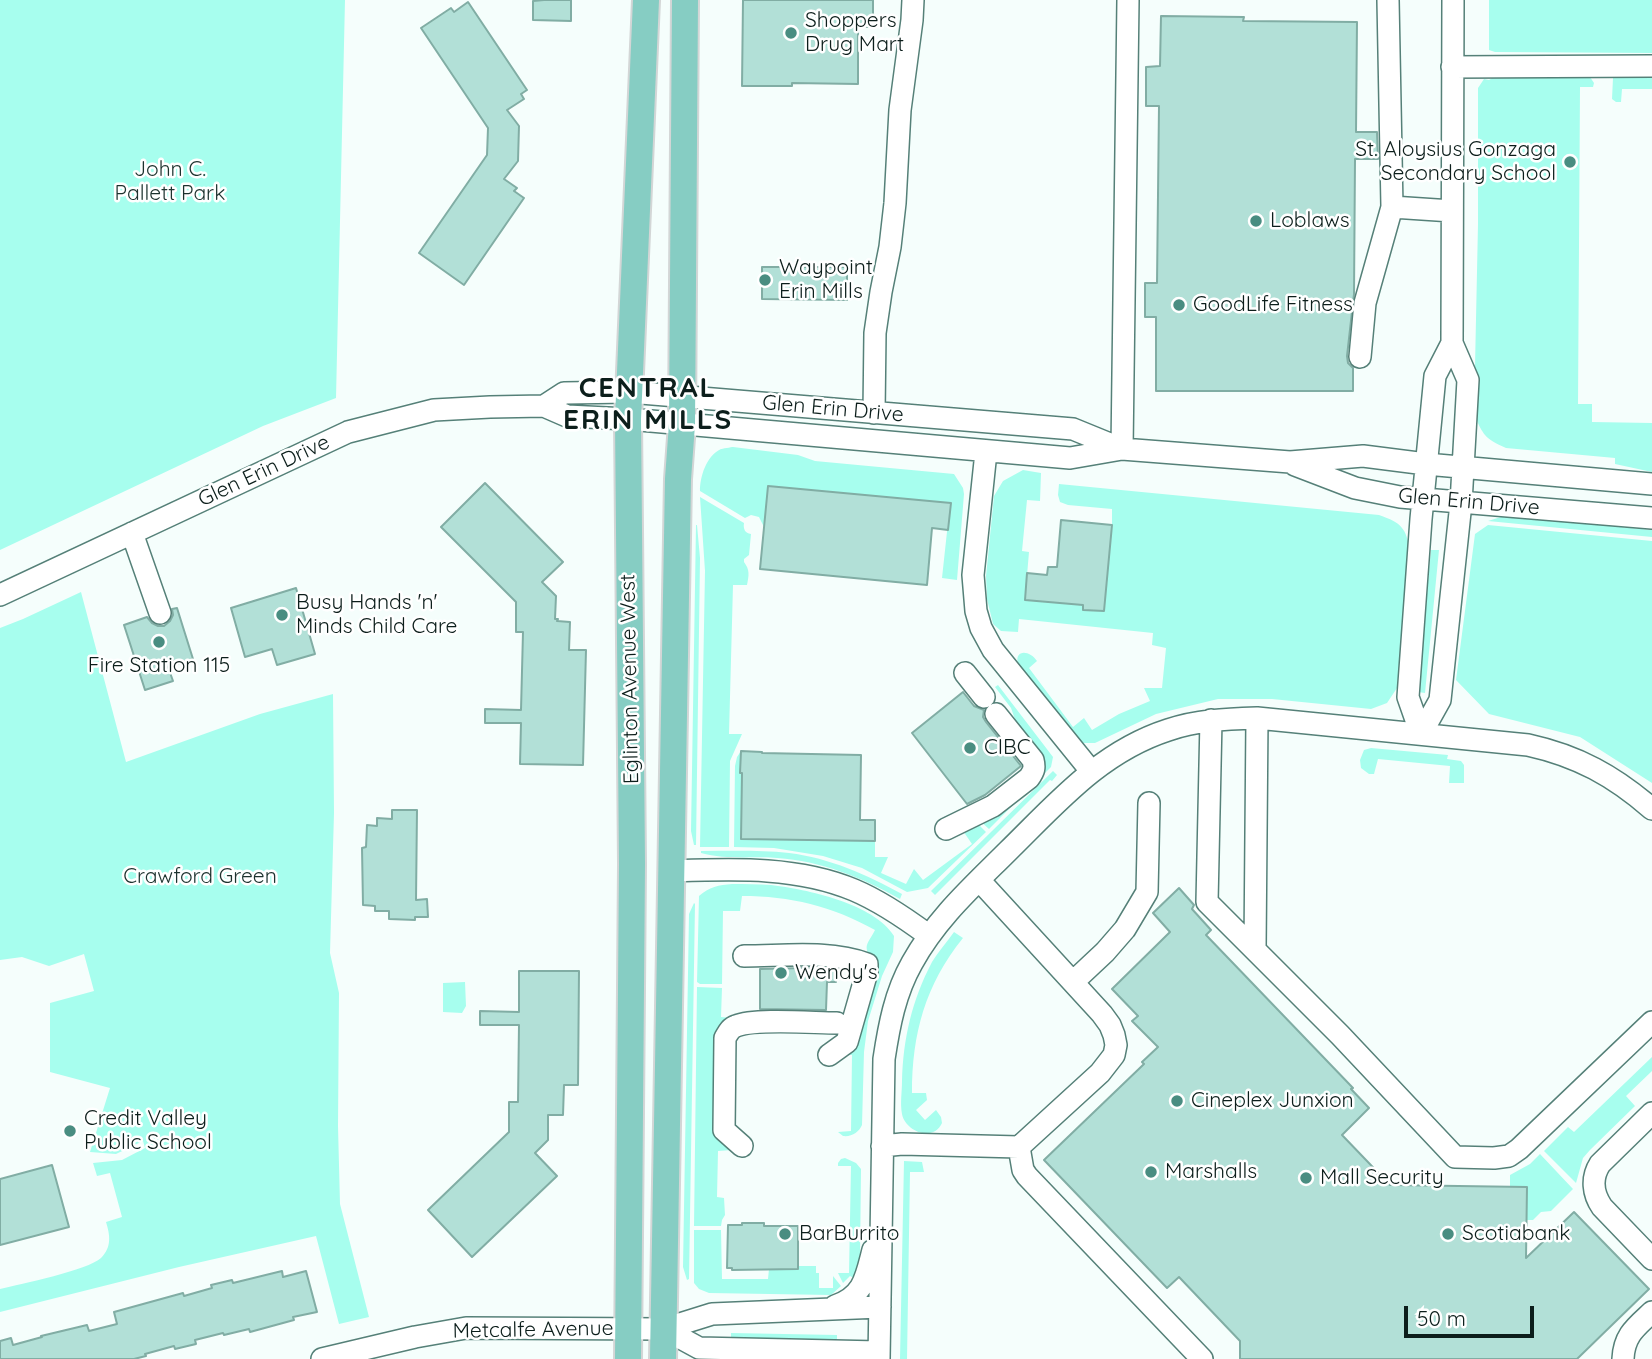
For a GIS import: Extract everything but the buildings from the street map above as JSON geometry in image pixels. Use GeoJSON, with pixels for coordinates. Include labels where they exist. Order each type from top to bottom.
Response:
{"type":"FeatureCollection","features":[{"type":"Feature","properties":{"kind":"main road","name":"Eglinton Avenue West"},"geometry":{"type":"LineString","coordinates":[[628,1359],[632,864],[628,419],[646,0]]}},
{"type":"Feature","properties":{"kind":"main road","name":"Eglinton Avenue West"},"geometry":{"type":"LineString","coordinates":[[663,1359],[678,479],[682,424],[685,0]]}},
{"type":"Feature","properties":{"kind":"street"},"geometry":{"type":"LineString","coordinates":[[874,413],[875,333],[890,247],[900,110],[914,0]]}},
{"type":"Feature","properties":{"kind":"street"},"geometry":{"type":"LineString","coordinates":[[1122,449],[1128,0]]}},
{"type":"Feature","properties":{"kind":"street"},"geometry":{"type":"LineString","coordinates":[[1360,358],[1365,303],[1392,207],[1388,0]]}},
{"type":"Feature","properties":{"kind":"street"},"geometry":{"type":"LineString","coordinates":[[1421,734],[1440,700],[1461,502],[1468,380],[1452,343],[1452,0]]}},
{"type":"Feature","properties":{"kind":"street"},"geometry":{"type":"LineString","coordinates":[[1452,67],[1652,66]]}},
{"type":"Feature","properties":{"kind":"street"},"geometry":{"type":"LineString","coordinates":[[1392,207],[1452,211]]}},
{"type":"Feature","properties":{"kind":"street"},"geometry":{"type":"LineString","coordinates":[[1421,734],[1408,698],[1423,499],[1435,376],[1452,343]]}},
{"type":"Feature","properties":{"kind":"street","name":"Glen Erin Drive"},"geometry":{"type":"LineString","coordinates":[[544,406],[564,393],[629,392],[1073,429],[1122,449]]}},
{"type":"Feature","properties":{"kind":"street","name":"Glen Erin Drive"},"geometry":{"type":"LineString","coordinates":[[0,595],[348,432],[434,410],[544,406],[567,416],[1070,458],[1122,449],[1290,463],[1363,456],[1652,484]]}},
{"type":"Feature","properties":{"kind":"street"},"geometry":{"type":"LineString","coordinates":[[986,452],[972,575],[981,628],[993,650],[1091,771]]}},
{"type":"Feature","properties":{"kind":"street","name":"Glen Erin Drive"},"geometry":{"type":"LineString","coordinates":[[1290,463],[1355,488],[1400,497],[1652,518]]}},
{"type":"Feature","properties":{"kind":"street"},"geometry":{"type":"LineString","coordinates":[[132,533],[160,613]]}},
{"type":"Feature","properties":{"kind":"street"},"geometry":{"type":"LineString","coordinates":[[946,829],[993,806],[1029,778],[1034,767],[1033,761],[965,673]]}},
{"type":"Feature","properties":{"kind":"street"},"geometry":{"type":"LineString","coordinates":[[1255,949],[1257,718]]}},
{"type":"Feature","properties":{"kind":"street"},"geometry":{"type":"LineString","coordinates":[[664,1329],[699,1348],[879,1356],[884,1059],[889,1021],[898,992],[928,935],[950,908],[1091,771],[1118,752],[1167,730],[1211,720],[1257,718],[1528,745],[1573,757],[1613,778],[1652,809]]}},
{"type":"Feature","properties":{"kind":"street"},"geometry":{"type":"LineString","coordinates":[[1211,720],[1208,902],[1340,1035],[1455,1157],[1509,1156],[1652,1023]]}},
{"type":"Feature","properties":{"kind":"street"},"geometry":{"type":"LineString","coordinates":[[1073,982],[1125,929],[1147,892],[1149,803]]}},
{"type":"Feature","properties":{"kind":"street"},"geometry":{"type":"LineString","coordinates":[[672,871],[774,871],[824,880],[854,890],[928,935]]}},
{"type":"Feature","properties":{"kind":"street"},"geometry":{"type":"LineString","coordinates":[[882,1146],[902,1144],[1019,1147],[1100,1073],[1114,1055],[1116,1045],[1110,1025],[979,880]]}},
{"type":"Feature","properties":{"kind":"street"},"geometry":{"type":"LineString","coordinates":[[744,956],[836,955],[867,964],[847,1042],[829,1055]]}},
{"type":"Feature","properties":{"kind":"street"},"geometry":{"type":"LineString","coordinates":[[742,1146],[724,1130],[725,1038],[728,1032],[734,1026],[755,1022],[838,1023]]}},
{"type":"Feature","properties":{"kind":"street"},"geometry":{"type":"LineString","coordinates":[[1652,1113],[1600,1164],[1594,1186],[1602,1207],[1652,1259]]}},
{"type":"Feature","properties":{"kind":"street"},"geometry":{"type":"LineString","coordinates":[[1019,1147],[1023,1170],[1027,1176],[1202,1359]]}},
{"type":"Feature","properties":{"kind":"street"},"geometry":{"type":"LineString","coordinates":[[824,1309],[848,1300],[863,1284],[880,1224]]}},
{"type":"Feature","properties":{"kind":"street"},"geometry":{"type":"LineString","coordinates":[[664,1329],[712,1314],[880,1307]]}},
{"type":"Feature","properties":{"kind":"street"},"geometry":{"type":"LineString","coordinates":[[1623,1359],[1626,1339],[1652,1312]]}},
{"type":"Feature","properties":{"kind":"street","name":"Metcalfe Avenue"},"geometry":{"type":"LineString","coordinates":[[322,1359],[409,1349],[466,1328],[664,1329]]}},
{"type":"Feature","properties":{"kind":"green space","name":"John C. Pallett Park"},"geometry":{"type":"Polygon","coordinates":[[[0,0],[345,0],[336,398],[263,426],[0,550],[0,0]]]}},
{"type":"Feature","properties":{"kind":"green space"},"geometry":{"type":"Polygon","coordinates":[[[1489,0],[1652,0],[1652,53],[1495,52],[1489,50],[1489,0]]]}},
{"type":"Feature","properties":{"kind":"green space"},"geometry":{"type":"Polygon","coordinates":[[[1590,77],[1594,83],[1593,87],[1580,87],[1578,404],[1592,404],[1592,422],[1652,423],[1652,472],[1615,464],[1615,458],[1506,448],[1486,436],[1474,414],[1478,88],[1484,79],[1590,77]]]}},
{"type":"Feature","properties":{"kind":"green space"},"geometry":{"type":"Polygon","coordinates":[[[1613,78],[1652,78],[1652,89],[1622,89],[1621,102],[1616,102],[1612,99],[1613,78]]]}},
{"type":"Feature","properties":{"kind":"green space"},"geometry":{"type":"Polygon","coordinates":[[[733,447],[798,455],[815,461],[954,474],[964,494],[957,580],[942,578],[950,504],[764,527],[759,517],[751,515],[745,518],[700,491],[703,473],[711,457],[721,449],[733,447]]]}},
{"type":"Feature","properties":{"kind":"green space"},"geometry":{"type":"Polygon","coordinates":[[[1023,470],[1041,473],[1040,501],[1027,500],[1022,551],[1029,552],[1025,599],[1083,605],[1083,610],[1104,611],[1112,509],[1060,502],[1059,484],[1379,515],[1393,521],[1402,527],[1410,551],[1397,688],[1387,703],[1371,709],[1272,699],[1218,699],[1156,714],[1095,743],[1082,743],[1072,737],[1018,664],[1018,656],[1027,653],[1034,657],[1037,661],[1029,668],[1073,727],[1084,718],[1092,730],[1119,714],[1150,701],[1144,688],[1162,688],[1166,648],[1152,645],[1153,633],[1019,619],[1018,632],[1001,631],[993,624],[987,599],[986,576],[994,496],[1003,481],[1023,470]]]}},
{"type":"Feature","properties":{"kind":"green space"},"geometry":{"type":"Polygon","coordinates":[[[700,497],[744,523],[745,530],[751,534],[749,555],[744,559],[748,573],[747,585],[733,585],[729,734],[742,734],[730,761],[729,847],[700,847],[705,571],[700,497]]]}},
{"type":"Feature","properties":{"kind":"green space"},"geometry":{"type":"Polygon","coordinates":[[[1504,516],[1652,530],[1652,537],[1488,521],[1504,516]]]}},
{"type":"Feature","properties":{"kind":"green space"},"geometry":{"type":"Polygon","coordinates":[[[696,525],[700,558],[694,845],[691,831],[696,525]]]}},
{"type":"Feature","properties":{"kind":"green space"},"geometry":{"type":"Polygon","coordinates":[[[1488,525],[1652,541],[1652,783],[1580,737],[1489,714],[1456,680],[1475,534],[1488,525]]]}},
{"type":"Feature","properties":{"kind":"green space"},"geometry":{"type":"Polygon","coordinates":[[[1431,550],[1439,550],[1425,693],[1418,692],[1431,550]]]}},
{"type":"Feature","properties":{"kind":"green space","name":"Crawford Green"},"geometry":{"type":"Polygon","coordinates":[[[81,592],[126,762],[260,714],[333,694],[334,813],[330,953],[339,993],[340,1204],[369,1317],[339,1324],[316,1236],[0,1312],[0,1289],[69,1272],[101,1258],[109,1241],[106,1222],[122,1217],[110,1173],[97,1176],[93,1163],[122,1160],[145,1148],[143,1141],[116,1154],[90,1152],[110,1088],[50,1072],[50,1003],[94,991],[84,954],[49,966],[22,957],[0,960],[0,628],[81,592]]]}},
{"type":"Feature","properties":{"kind":"green space"},"geometry":{"type":"Polygon","coordinates":[[[998,685],[1053,757],[1051,767],[989,829],[978,819],[1036,779],[1011,708],[995,687],[998,685]]]}},
{"type":"Feature","properties":{"kind":"green space"},"geometry":{"type":"Polygon","coordinates":[[[1371,748],[1448,755],[1447,759],[1461,761],[1464,765],[1464,783],[1449,783],[1450,766],[1378,759],[1374,774],[1369,774],[1361,768],[1360,760],[1364,750],[1371,748]]]}},
{"type":"Feature","properties":{"kind":"green space"},"geometry":{"type":"Polygon","coordinates":[[[741,751],[741,839],[875,841],[875,857],[888,857],[881,873],[906,884],[914,869],[923,880],[972,844],[961,828],[975,821],[986,832],[928,888],[907,892],[862,868],[823,856],[774,848],[734,847],[735,766],[741,751]]]}},
{"type":"Feature","properties":{"kind":"green space"},"geometry":{"type":"Polygon","coordinates":[[[1053,771],[1057,775],[1052,781],[1050,780],[935,895],[931,891],[1053,771]]]}},
{"type":"Feature","properties":{"kind":"green space"},"geometry":{"type":"Polygon","coordinates":[[[701,851],[768,851],[804,855],[848,868],[902,894],[900,899],[856,877],[825,866],[777,858],[719,856],[701,851]]]}},
{"type":"Feature","properties":{"kind":"green space"},"geometry":{"type":"Polygon","coordinates":[[[732,884],[786,887],[820,894],[872,915],[894,936],[893,952],[882,976],[868,1021],[864,1052],[862,1125],[852,1135],[843,1136],[838,1132],[851,1131],[852,1055],[841,1054],[872,960],[867,948],[875,930],[810,904],[777,898],[742,896],[740,911],[723,911],[722,984],[700,984],[697,982],[699,896],[714,887],[732,884]]]}},
{"type":"Feature","properties":{"kind":"green space"},"geometry":{"type":"Polygon","coordinates":[[[694,903],[687,1280],[683,1267],[689,914],[694,903]]]}},
{"type":"Feature","properties":{"kind":"green space"},"geometry":{"type":"Polygon","coordinates":[[[954,932],[963,938],[930,992],[918,1030],[915,1050],[912,1093],[926,1093],[927,1100],[916,1110],[925,1120],[936,1110],[942,1123],[938,1129],[926,1133],[914,1130],[902,1114],[904,1050],[914,1005],[925,976],[934,958],[954,932]]]}},
{"type":"Feature","properties":{"kind":"green space"},"geometry":{"type":"Polygon","coordinates":[[[465,982],[466,1006],[462,1013],[443,1012],[443,983],[465,982]]]}},
{"type":"Feature","properties":{"kind":"green space"},"geometry":{"type":"Polygon","coordinates":[[[697,987],[722,988],[721,1017],[732,1018],[732,1150],[718,1151],[717,1197],[724,1198],[725,1215],[721,1226],[694,1226],[697,987]]]}},
{"type":"Feature","properties":{"kind":"green space"},"geometry":{"type":"Polygon","coordinates":[[[1652,1057],[1652,1071],[1626,1096],[1635,1106],[1583,1158],[1576,1183],[1544,1151],[1568,1127],[1574,1132],[1652,1057]]]}},
{"type":"Feature","properties":{"kind":"green space"},"geometry":{"type":"Polygon","coordinates":[[[1540,1154],[1573,1189],[1551,1211],[1541,1212],[1533,1220],[1526,1220],[1527,1188],[1510,1187],[1510,1175],[1530,1164],[1540,1154]]]}},
{"type":"Feature","properties":{"kind":"green space"},"geometry":{"type":"Polygon","coordinates":[[[845,1158],[856,1163],[861,1169],[860,1258],[854,1278],[850,1276],[843,1283],[838,1273],[849,1273],[851,1166],[838,1166],[838,1163],[845,1158]]]}},
{"type":"Feature","properties":{"kind":"green space"},"geometry":{"type":"Polygon","coordinates":[[[904,1161],[922,1162],[924,1172],[910,1172],[907,1359],[900,1359],[904,1161]]]}},
{"type":"Feature","properties":{"kind":"green space"},"geometry":{"type":"Polygon","coordinates":[[[694,1230],[721,1230],[722,1279],[768,1279],[769,1269],[798,1270],[799,1266],[816,1266],[819,1288],[833,1288],[833,1276],[841,1286],[831,1295],[709,1293],[699,1289],[694,1283],[694,1230]]]}},
{"type":"Feature","properties":{"kind":"green space"},"geometry":{"type":"Polygon","coordinates":[[[731,1333],[837,1335],[837,1343],[731,1341],[731,1333]]]}},
{"type":"Feature","properties":{"kind":"place","name":"Shoppers Drug Mart"},"geometry":{"type":"Point","coordinates":[791,33]}},
{"type":"Feature","properties":{"kind":"place","name":"St. Aloysius Gonzaga Secondary School"},"geometry":{"type":"Point","coordinates":[1570,162]}},
{"type":"Feature","properties":{"kind":"place","name":"Loblaws"},"geometry":{"type":"Point","coordinates":[1256,221]}},
{"type":"Feature","properties":{"kind":"place","name":"Waypoint Erin Mills"},"geometry":{"type":"Point","coordinates":[765,280]}},
{"type":"Feature","properties":{"kind":"place","name":"GoodLife Fitness"},"geometry":{"type":"Point","coordinates":[1179,305]}},
{"type":"Feature","properties":{"kind":"place","name":"Busy Hands 'n' Minds Child Care"},"geometry":{"type":"Point","coordinates":[282,615]}},
{"type":"Feature","properties":{"kind":"place","name":"Fire Station 115"},"geometry":{"type":"Point","coordinates":[159,642]}},
{"type":"Feature","properties":{"kind":"place","name":"CIBC"},"geometry":{"type":"Point","coordinates":[970,748]}},
{"type":"Feature","properties":{"kind":"place","name":"Wendy's"},"geometry":{"type":"Point","coordinates":[781,973]}},
{"type":"Feature","properties":{"kind":"place","name":"Cineplex Junxion"},"geometry":{"type":"Point","coordinates":[1177,1101]}},
{"type":"Feature","properties":{"kind":"place","name":"Credit Valley Public School"},"geometry":{"type":"Point","coordinates":[70,1131]}},
{"type":"Feature","properties":{"kind":"place","name":"Marshalls"},"geometry":{"type":"Point","coordinates":[1151,1172]}},
{"type":"Feature","properties":{"kind":"place","name":"Mall Security"},"geometry":{"type":"Point","coordinates":[1306,1178]}},
{"type":"Feature","properties":{"kind":"place","name":"BarBurrito"},"geometry":{"type":"Point","coordinates":[785,1234]}},
{"type":"Feature","properties":{"kind":"place","name":"Scotiabank"},"geometry":{"type":"Point","coordinates":[1448,1234]}},
{"type":"Feature","properties":{"kind":"district","name":"CENTRAL ERIN MILLS"},"geometry":{"type":"Point","coordinates":[648,405]}}]}
